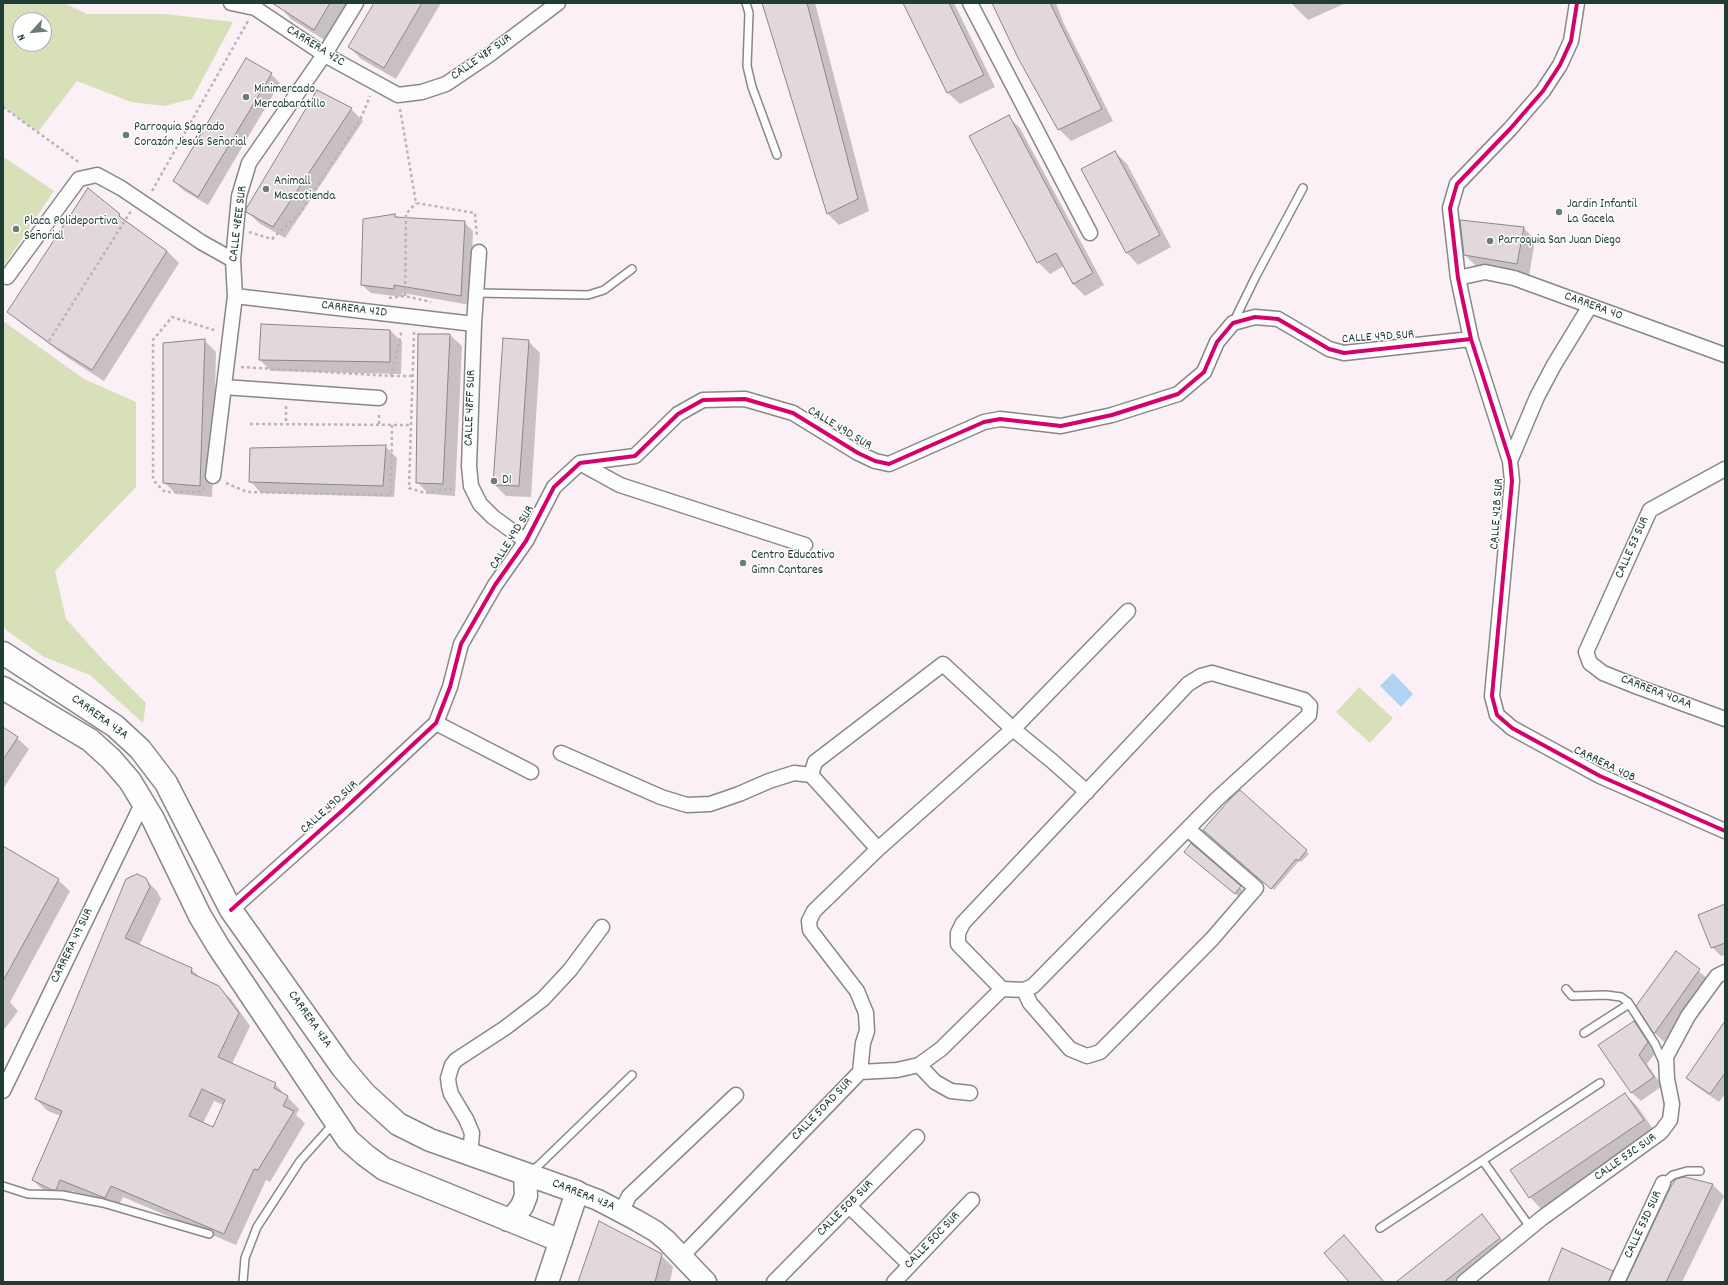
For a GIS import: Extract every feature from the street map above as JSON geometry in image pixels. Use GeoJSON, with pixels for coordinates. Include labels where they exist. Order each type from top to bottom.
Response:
{"type":"FeatureCollection","features":[{"type":"Feature","properties":{"kind":"main road","name":"CARRERA 43A"},"geometry":{"type":"LineString","coordinates":[[3,654],[115,726],[140,749],[166,783],[231,910],[342,1067],[364,1094],[398,1124],[430,1140],[598,1200],[655,1231],[666,1240],[706,1282]]}},
{"type":"Feature","properties":{"kind":"main road","name":"CARRERA 43A"},"geometry":{"type":"LineString","coordinates":[[3,688],[90,740],[111,759],[130,781],[153,819],[200,916],[348,1140],[384,1169],[561,1241]]}},
{"type":"Feature","properties":{"kind":"main road"},"geometry":{"type":"LineString","coordinates":[[508,1220],[516,1214],[522,1206],[526,1196],[525,1174]]}},
{"type":"Feature","properties":{"kind":"main road"},"geometry":{"type":"LineString","coordinates":[[547,1282],[577,1192]]}},
{"type":"Feature","properties":{"kind":"street","name":"CARRERA 42C"},"geometry":{"type":"LineString","coordinates":[[232,3],[255,8],[325,55],[398,95]]}},
{"type":"Feature","properties":{"kind":"street","name":"CALLE 48EE SUR"},"geometry":{"type":"LineString","coordinates":[[213,476],[234,296],[233,260],[239,196],[249,163],[325,55],[356,3]]}},
{"type":"Feature","properties":{"kind":"street","name":"CALLE 48F SUR"},"geometry":{"type":"LineString","coordinates":[[398,95],[422,92],[446,84],[488,56],[558,3]]}},
{"type":"Feature","properties":{"kind":"street"},"geometry":{"type":"LineString","coordinates":[[970,3],[1090,233]]}},
{"type":"Feature","properties":{"kind":"street"},"geometry":{"type":"LineString","coordinates":[[1471,339],[1458,278],[1450,208],[1457,184],[1543,91],[1560,65],[1571,41],[1577,3]]}},
{"type":"Feature","properties":{"kind":"street"},"geometry":{"type":"LineString","coordinates":[[7,277],[78,179],[97,175],[142,201],[201,242],[233,260]]}},
{"type":"Feature","properties":{"kind":"street","name":"CALLE 48FF SUR"},"geometry":{"type":"LineString","coordinates":[[479,252],[474,324],[469,466],[471,486],[480,504],[493,518],[526,541]]}},
{"type":"Feature","properties":{"kind":"street","name":"CARRERA 40"},"geometry":{"type":"LineString","coordinates":[[1458,278],[1486,272],[1514,278],[1725,355]]}},
{"type":"Feature","properties":{"kind":"street","name":"CARRERA 42D"},"geometry":{"type":"LineString","coordinates":[[234,296],[474,324]]}},
{"type":"Feature","properties":{"kind":"street"},"geometry":{"type":"LineString","coordinates":[[1510,461],[1541,390],[1554,365],[1590,306]]}},
{"type":"Feature","properties":{"kind":"street","name":"CALLE 49D SUR"},"geometry":{"type":"LineString","coordinates":[[231,910],[344,809],[436,723],[450,687],[461,644],[495,584],[526,541],[554,487],[580,463],[635,456],[678,414],[703,400],[745,399],[794,413],[858,453],[875,461],[889,464],[984,422],[1000,419],[1061,426],[1112,415],[1178,394],[1204,372],[1217,342],[1233,323],[1255,317],[1278,319],[1329,350],[1344,353],[1471,339]]}},
{"type":"Feature","properties":{"kind":"street","name":"CALLE 42B SUR"},"geometry":{"type":"LineString","coordinates":[[1471,339],[1510,461],[1512,481],[1492,696]]}},
{"type":"Feature","properties":{"kind":"street"},"geometry":{"type":"LineString","coordinates":[[224,387],[379,398]]}},
{"type":"Feature","properties":{"kind":"street"},"geometry":{"type":"LineString","coordinates":[[580,463],[620,485],[805,545]]}},
{"type":"Feature","properties":{"kind":"street","name":"CALLE 53 SUR"},"geometry":{"type":"LineString","coordinates":[[1590,663],[1586,652],[1650,510],[1725,469]]}},
{"type":"Feature","properties":{"kind":"street"},"geometry":{"type":"LineString","coordinates":[[860,1072],[863,1043],[867,1031],[866,1013],[857,991],[810,930],[809,921],[814,911],[878,849],[1013,729],[1128,611]]}},
{"type":"Feature","properties":{"kind":"street","name":"CARRERA 40AA"},"geometry":{"type":"LineString","coordinates":[[1590,663],[1603,672],[1638,687],[1725,719]]}},
{"type":"Feature","properties":{"kind":"street"},"geometry":{"type":"LineString","coordinates":[[811,776],[815,762],[943,664],[1013,729],[1087,792]]}},
{"type":"Feature","properties":{"kind":"street"},"geometry":{"type":"LineString","coordinates":[[1212,673],[1304,700],[1310,706],[1309,715],[1217,799],[1189,830],[1034,986],[1024,990],[1002,989],[958,944],[958,934],[963,923],[1087,792],[1188,684],[1201,676],[1212,673]]}},
{"type":"Feature","properties":{"kind":"street","name":"CARRERA 40B"},"geometry":{"type":"LineString","coordinates":[[1492,696],[1497,715],[1512,728],[1600,776],[1725,831]]}},
{"type":"Feature","properties":{"kind":"street"},"geometry":{"type":"LineString","coordinates":[[436,723],[531,772]]}},
{"type":"Feature","properties":{"kind":"street"},"geometry":{"type":"LineString","coordinates":[[561,753],[661,797],[686,805],[710,804],[794,773],[811,776],[878,849]]}},
{"type":"Feature","properties":{"kind":"street","name":"CARRERA 49 SUR"},"geometry":{"type":"LineString","coordinates":[[3,1091],[143,802]]}},
{"type":"Feature","properties":{"kind":"street"},"geometry":{"type":"LineString","coordinates":[[1024,990],[1030,1003],[1070,1049],[1087,1056],[1100,1052],[1212,939],[1256,888],[1189,830]]}},
{"type":"Feature","properties":{"kind":"street"},"geometry":{"type":"LineString","coordinates":[[470,1155],[472,1132],[451,1094],[449,1086],[448,1078],[452,1065],[456,1060],[506,1028],[543,999],[570,970],[602,927]]}},
{"type":"Feature","properties":{"kind":"street","name":"CALLE 53C SUR"},"geometry":{"type":"LineString","coordinates":[[1464,1282],[1530,1227],[1662,1132],[1670,1120],[1672,1104],[1666,1057],[1688,1016],[1717,976],[1725,972]]}},
{"type":"Feature","properties":{"kind":"street","name":"CALLE 50AD SUR"},"geometry":{"type":"LineString","coordinates":[[682,1256],[860,1072],[897,1070],[919,1065],[941,1049],[1002,989]]}},
{"type":"Feature","properties":{"kind":"street"},"geometry":{"type":"LineString","coordinates":[[919,1065],[936,1082],[952,1091],[970,1093]]}},
{"type":"Feature","properties":{"kind":"street"},"geometry":{"type":"LineString","coordinates":[[620,1212],[629,1196],[736,1095]]}},
{"type":"Feature","properties":{"kind":"street","name":"CALLE 50B SUR"},"geometry":{"type":"LineString","coordinates":[[774,1282],[917,1137]]}},
{"type":"Feature","properties":{"kind":"street","name":"CALLE 53D SUR"},"geometry":{"type":"LineString","coordinates":[[1616,1282],[1663,1183]]}},
{"type":"Feature","properties":{"kind":"street","name":"CALLE 50C SUR"},"geometry":{"type":"LineString","coordinates":[[894,1282],[972,1200]]}},
{"type":"Feature","properties":{"kind":"street"},"geometry":{"type":"LineString","coordinates":[[849,1206],[910,1265]]}},
{"type":"Feature","properties":{"kind":"lane"},"geometry":{"type":"LineString","coordinates":[[746,3],[749,13],[747,66],[752,86],[777,155]]}},
{"type":"Feature","properties":{"kind":"lane"},"geometry":{"type":"LineString","coordinates":[[1233,323],[1256,276],[1303,188]]}},
{"type":"Feature","properties":{"kind":"lane"},"geometry":{"type":"LineString","coordinates":[[476,293],[588,295],[604,290],[632,269]]}},
{"type":"Feature","properties":{"kind":"lane"},"geometry":{"type":"LineString","coordinates":[[1566,988],[1572,996],[1606,995],[1621,997],[1629,1004],[1655,1044],[1667,1072]]}},
{"type":"Feature","properties":{"kind":"lane"},"geometry":{"type":"LineString","coordinates":[[1584,1033],[1629,1004]]}},
{"type":"Feature","properties":{"kind":"lane"},"geometry":{"type":"LineString","coordinates":[[525,1174],[539,1165],[632,1075]]}},
{"type":"Feature","properties":{"kind":"lane"},"geometry":{"type":"LineString","coordinates":[[1380,1228],[1483,1162],[1600,1083]]}},
{"type":"Feature","properties":{"kind":"lane"},"geometry":{"type":"LineString","coordinates":[[243,1282],[245,1258],[257,1227],[300,1161],[335,1122]]}},
{"type":"Feature","properties":{"kind":"lane"},"geometry":{"type":"LineString","coordinates":[[1483,1162],[1530,1227]]}},
{"type":"Feature","properties":{"kind":"lane","name":"CALLE 53D SUR"},"geometry":{"type":"LineString","coordinates":[[1663,1183],[1673,1175],[1687,1171],[1700,1171]]}},
{"type":"Feature","properties":{"kind":"lane"},"geometry":{"type":"LineString","coordinates":[[3,1186],[28,1194],[62,1195],[103,1203],[210,1234]]}},
{"type":"Feature","properties":{"kind":"path"},"geometry":{"type":"LineString","coordinates":[[49,341],[142,201],[255,8]]}},
{"type":"Feature","properties":{"kind":"path"},"geometry":{"type":"LineString","coordinates":[[245,230],[272,239],[302,212],[361,118],[376,82]]}},
{"type":"Feature","properties":{"kind":"path"},"geometry":{"type":"LineString","coordinates":[[398,95],[416,203]]}},
{"type":"Feature","properties":{"kind":"path"},"geometry":{"type":"LineString","coordinates":[[3,107],[97,175]]}},
{"type":"Feature","properties":{"kind":"path"},"geometry":{"type":"LineString","coordinates":[[416,203],[475,213],[479,252]]}},
{"type":"Feature","properties":{"kind":"path"},"geometry":{"type":"LineString","coordinates":[[405,296],[406,214],[416,203]]}},
{"type":"Feature","properties":{"kind":"path"},"geometry":{"type":"LineString","coordinates":[[381,297],[389,298],[405,296],[436,304]]}},
{"type":"Feature","properties":{"kind":"path"},"geometry":{"type":"LineString","coordinates":[[230,335],[172,317],[153,340],[153,480],[165,492],[201,492],[213,476],[247,492],[391,496],[392,425]]}},
{"type":"Feature","properties":{"kind":"path"},"geometry":{"type":"LineString","coordinates":[[415,317],[408,488],[425,493],[455,488],[455,480]]}},
{"type":"Feature","properties":{"kind":"path"},"geometry":{"type":"LineString","coordinates":[[391,376],[401,335]]}},
{"type":"Feature","properties":{"kind":"path"},"geometry":{"type":"LineString","coordinates":[[226,366],[412,376]]}},
{"type":"Feature","properties":{"kind":"path"},"geometry":{"type":"LineString","coordinates":[[250,424],[411,425]]}},
{"type":"Feature","properties":{"kind":"green space"},"geometry":{"type":"Polygon","coordinates":[[[3,3],[64,3],[87,14],[165,14],[233,22],[192,99],[164,106],[131,102],[77,81],[38,132],[3,107],[3,3]]]}},
{"type":"Feature","properties":{"kind":"green space","name":"Placa Polideportiva Señorial"},"geometry":{"type":"Polygon","coordinates":[[[5,158],[54,191],[3,267],[3,161],[5,158]]]}},
{"type":"Feature","properties":{"kind":"green space"},"geometry":{"type":"Polygon","coordinates":[[[3,321],[84,379],[136,402],[136,487],[55,571],[66,619],[104,661],[146,703],[143,723],[90,675],[44,657],[6,630],[3,625],[3,321]]]}},
{"type":"Feature","properties":{"kind":"green space"},"geometry":{"type":"Polygon","coordinates":[[[1359,687],[1393,718],[1370,743],[1336,712],[1359,687]]]}},
{"type":"Feature","properties":{"kind":"water"},"geometry":{"type":"Polygon","coordinates":[[[1393,673],[1413,694],[1401,707],[1380,686],[1393,673]]]}},
{"type":"Feature","properties":{"kind":"building"},"geometry":{"type":"Polygon","coordinates":[[[272,3],[330,3],[314,30],[272,3]]]}},
{"type":"Feature","properties":{"kind":"building"},"geometry":{"type":"Polygon","coordinates":[[[374,3],[422,3],[384,68],[348,47],[374,3]]]}},
{"type":"Feature","properties":{"kind":"building"},"geometry":{"type":"Polygon","coordinates":[[[762,3],[807,3],[858,199],[827,214],[762,3]]]}},
{"type":"Feature","properties":{"kind":"building"},"geometry":{"type":"Polygon","coordinates":[[[903,3],[949,3],[984,75],[947,93],[903,3]]]}},
{"type":"Feature","properties":{"kind":"building"},"geometry":{"type":"Polygon","coordinates":[[[992,3],[1050,3],[1102,109],[1058,130],[1018,58],[992,3]]]}},
{"type":"Feature","properties":{"kind":"building"},"geometry":{"type":"Polygon","coordinates":[[[246,58],[272,73],[198,197],[173,181],[246,58]]]}},
{"type":"Feature","properties":{"kind":"building"},"geometry":{"type":"Polygon","coordinates":[[[317,90],[352,108],[273,227],[246,212],[246,209],[317,90]]]}},
{"type":"Feature","properties":{"kind":"building"},"geometry":{"type":"Polygon","coordinates":[[[1009,115],[1093,273],[1073,284],[1056,253],[1037,263],[969,136],[1009,115]]]}},
{"type":"Feature","properties":{"kind":"building"},"geometry":{"type":"Polygon","coordinates":[[[1115,151],[1160,235],[1126,253],[1081,169],[1115,151]]]}},
{"type":"Feature","properties":{"kind":"building"},"geometry":{"type":"Polygon","coordinates":[[[88,188],[120,214],[119,216],[167,251],[92,370],[55,347],[7,312],[88,188]]]}},
{"type":"Feature","properties":{"kind":"building"},"geometry":{"type":"Polygon","coordinates":[[[395,214],[395,217],[465,221],[461,296],[394,285],[394,289],[361,285],[363,219],[395,214]]]}},
{"type":"Feature","properties":{"kind":"building","name":"Parroquia San Juan Diego"},"geometry":{"type":"Polygon","coordinates":[[[1460,220],[1524,227],[1517,264],[1464,255],[1460,220]]]}},
{"type":"Feature","properties":{"kind":"building"},"geometry":{"type":"Polygon","coordinates":[[[261,324],[390,330],[390,362],[259,360],[261,324]]]}},
{"type":"Feature","properties":{"kind":"building"},"geometry":{"type":"Polygon","coordinates":[[[418,334],[450,334],[443,484],[416,483],[418,334]]]}},
{"type":"Feature","properties":{"kind":"building"},"geometry":{"type":"Polygon","coordinates":[[[503,338],[529,340],[519,486],[493,485],[503,338]]]}},
{"type":"Feature","properties":{"kind":"building"},"geometry":{"type":"Polygon","coordinates":[[[205,339],[200,486],[163,483],[163,343],[205,339]]]}},
{"type":"Feature","properties":{"kind":"building"},"geometry":{"type":"Polygon","coordinates":[[[386,445],[383,486],[249,482],[250,448],[386,445]]]}},
{"type":"Feature","properties":{"kind":"building"},"geometry":{"type":"Polygon","coordinates":[[[3,727],[18,737],[3,760],[3,727]]]}},
{"type":"Feature","properties":{"kind":"building"},"geometry":{"type":"Polygon","coordinates":[[[1240,790],[1307,850],[1298,861],[1296,859],[1271,889],[1203,830],[1230,799],[1240,790]]]}},
{"type":"Feature","properties":{"kind":"building"},"geometry":{"type":"Polygon","coordinates":[[[1191,843],[1241,886],[1235,894],[1184,852],[1191,843]]]}},
{"type":"Feature","properties":{"kind":"building"},"geometry":{"type":"Polygon","coordinates":[[[3,846],[59,879],[3,981],[3,846]]]}},
{"type":"Feature","properties":{"kind":"building"},"geometry":{"type":"Polygon","coordinates":[[[137,874],[146,878],[150,887],[125,938],[192,968],[191,973],[219,986],[239,1013],[218,1057],[276,1083],[274,1088],[288,1096],[283,1106],[294,1111],[258,1170],[254,1169],[224,1234],[111,1186],[105,1198],[60,1180],[56,1190],[52,1190],[32,1180],[62,1111],[35,1099],[126,879],[137,874]],[[202,1089],[189,1116],[213,1127],[225,1100],[202,1089]]]}},
{"type":"Feature","properties":{"kind":"building"},"geometry":{"type":"Polygon","coordinates":[[[1725,904],[1725,943],[1711,948],[1698,915],[1725,904]]]}},
{"type":"Feature","properties":{"kind":"building"},"geometry":{"type":"Polygon","coordinates":[[[1676,951],[1700,969],[1654,1034],[1636,1006],[1676,951]]]}},
{"type":"Feature","properties":{"kind":"building"},"geometry":{"type":"Polygon","coordinates":[[[1634,1021],[1648,1042],[1639,1055],[1654,1077],[1631,1093],[1598,1045],[1634,1021]]]}},
{"type":"Feature","properties":{"kind":"building"},"geometry":{"type":"Polygon","coordinates":[[[1725,1021],[1725,1073],[1710,1094],[1686,1078],[1725,1021]]]}},
{"type":"Feature","properties":{"kind":"building"},"geometry":{"type":"Polygon","coordinates":[[[1625,1093],[1644,1120],[1529,1198],[1510,1170],[1625,1093]]]}},
{"type":"Feature","properties":{"kind":"building"},"geometry":{"type":"Polygon","coordinates":[[[1685,1177],[1713,1184],[1666,1282],[1626,1282],[1671,1186],[1676,1179],[1685,1177]]]}},
{"type":"Feature","properties":{"kind":"building"},"geometry":{"type":"Polygon","coordinates":[[[1482,1214],[1500,1238],[1444,1282],[1396,1282],[1482,1214]]]}},
{"type":"Feature","properties":{"kind":"building"},"geometry":{"type":"Polygon","coordinates":[[[599,1221],[662,1254],[655,1282],[578,1282],[599,1221]]]}},
{"type":"Feature","properties":{"kind":"building"},"geometry":{"type":"Polygon","coordinates":[[[1344,1235],[1384,1282],[1349,1282],[1324,1253],[1344,1235]]]}},
{"type":"Feature","properties":{"kind":"building"},"geometry":{"type":"Polygon","coordinates":[[[1562,1248],[1613,1271],[1609,1282],[1548,1282],[1562,1248]]]}},
{"type":"Feature","properties":{"kind":"cycle path"},"geometry":{"type":"LineString","coordinates":[[1577,3],[1571,41],[1560,65],[1543,91],[1510,129],[1457,184],[1450,208],[1458,278],[1471,339],[1510,461],[1512,481],[1492,696],[1497,715],[1512,728],[1600,776],[1725,831]]}},
{"type":"Feature","properties":{"kind":"cycle path"},"geometry":{"type":"LineString","coordinates":[[231,910],[344,809],[436,723],[450,687],[461,644],[495,585],[526,541],[554,487],[580,463],[635,456],[678,414],[703,400],[745,399],[793,413],[858,453],[875,461],[889,464],[984,422],[1000,419],[1061,426],[1112,415],[1178,394],[1204,372],[1217,342],[1233,323],[1255,317],[1278,319],[1329,349],[1344,353],[1471,339]]}},
{"type":"Feature","properties":{"kind":"place","name":"Minimercado Mercabaratillo"},"geometry":{"type":"Point","coordinates":[246,97]}},
{"type":"Feature","properties":{"kind":"place","name":"Parroquia Sagrado Corazón Jesús Señorial"},"geometry":{"type":"Point","coordinates":[126,135]}},
{"type":"Feature","properties":{"kind":"place","name":"Animall Mascotienda"},"geometry":{"type":"Point","coordinates":[266,189]}},
{"type":"Feature","properties":{"kind":"place","name":"Jardin Infantil La Gacela"},"geometry":{"type":"Point","coordinates":[1559,212]}},
{"type":"Feature","properties":{"kind":"place","name":"Placa Polideportiva Señorial"},"geometry":{"type":"Point","coordinates":[16,229]}},
{"type":"Feature","properties":{"kind":"place","name":"Parroquia San Juan Diego"},"geometry":{"type":"Point","coordinates":[1490,241]}},
{"type":"Feature","properties":{"kind":"place","name":"D1"},"geometry":{"type":"Point","coordinates":[494,481]}},
{"type":"Feature","properties":{"kind":"place","name":"Centro Educativo Gimn Cantares"},"geometry":{"type":"Point","coordinates":[743,563]}}]}
